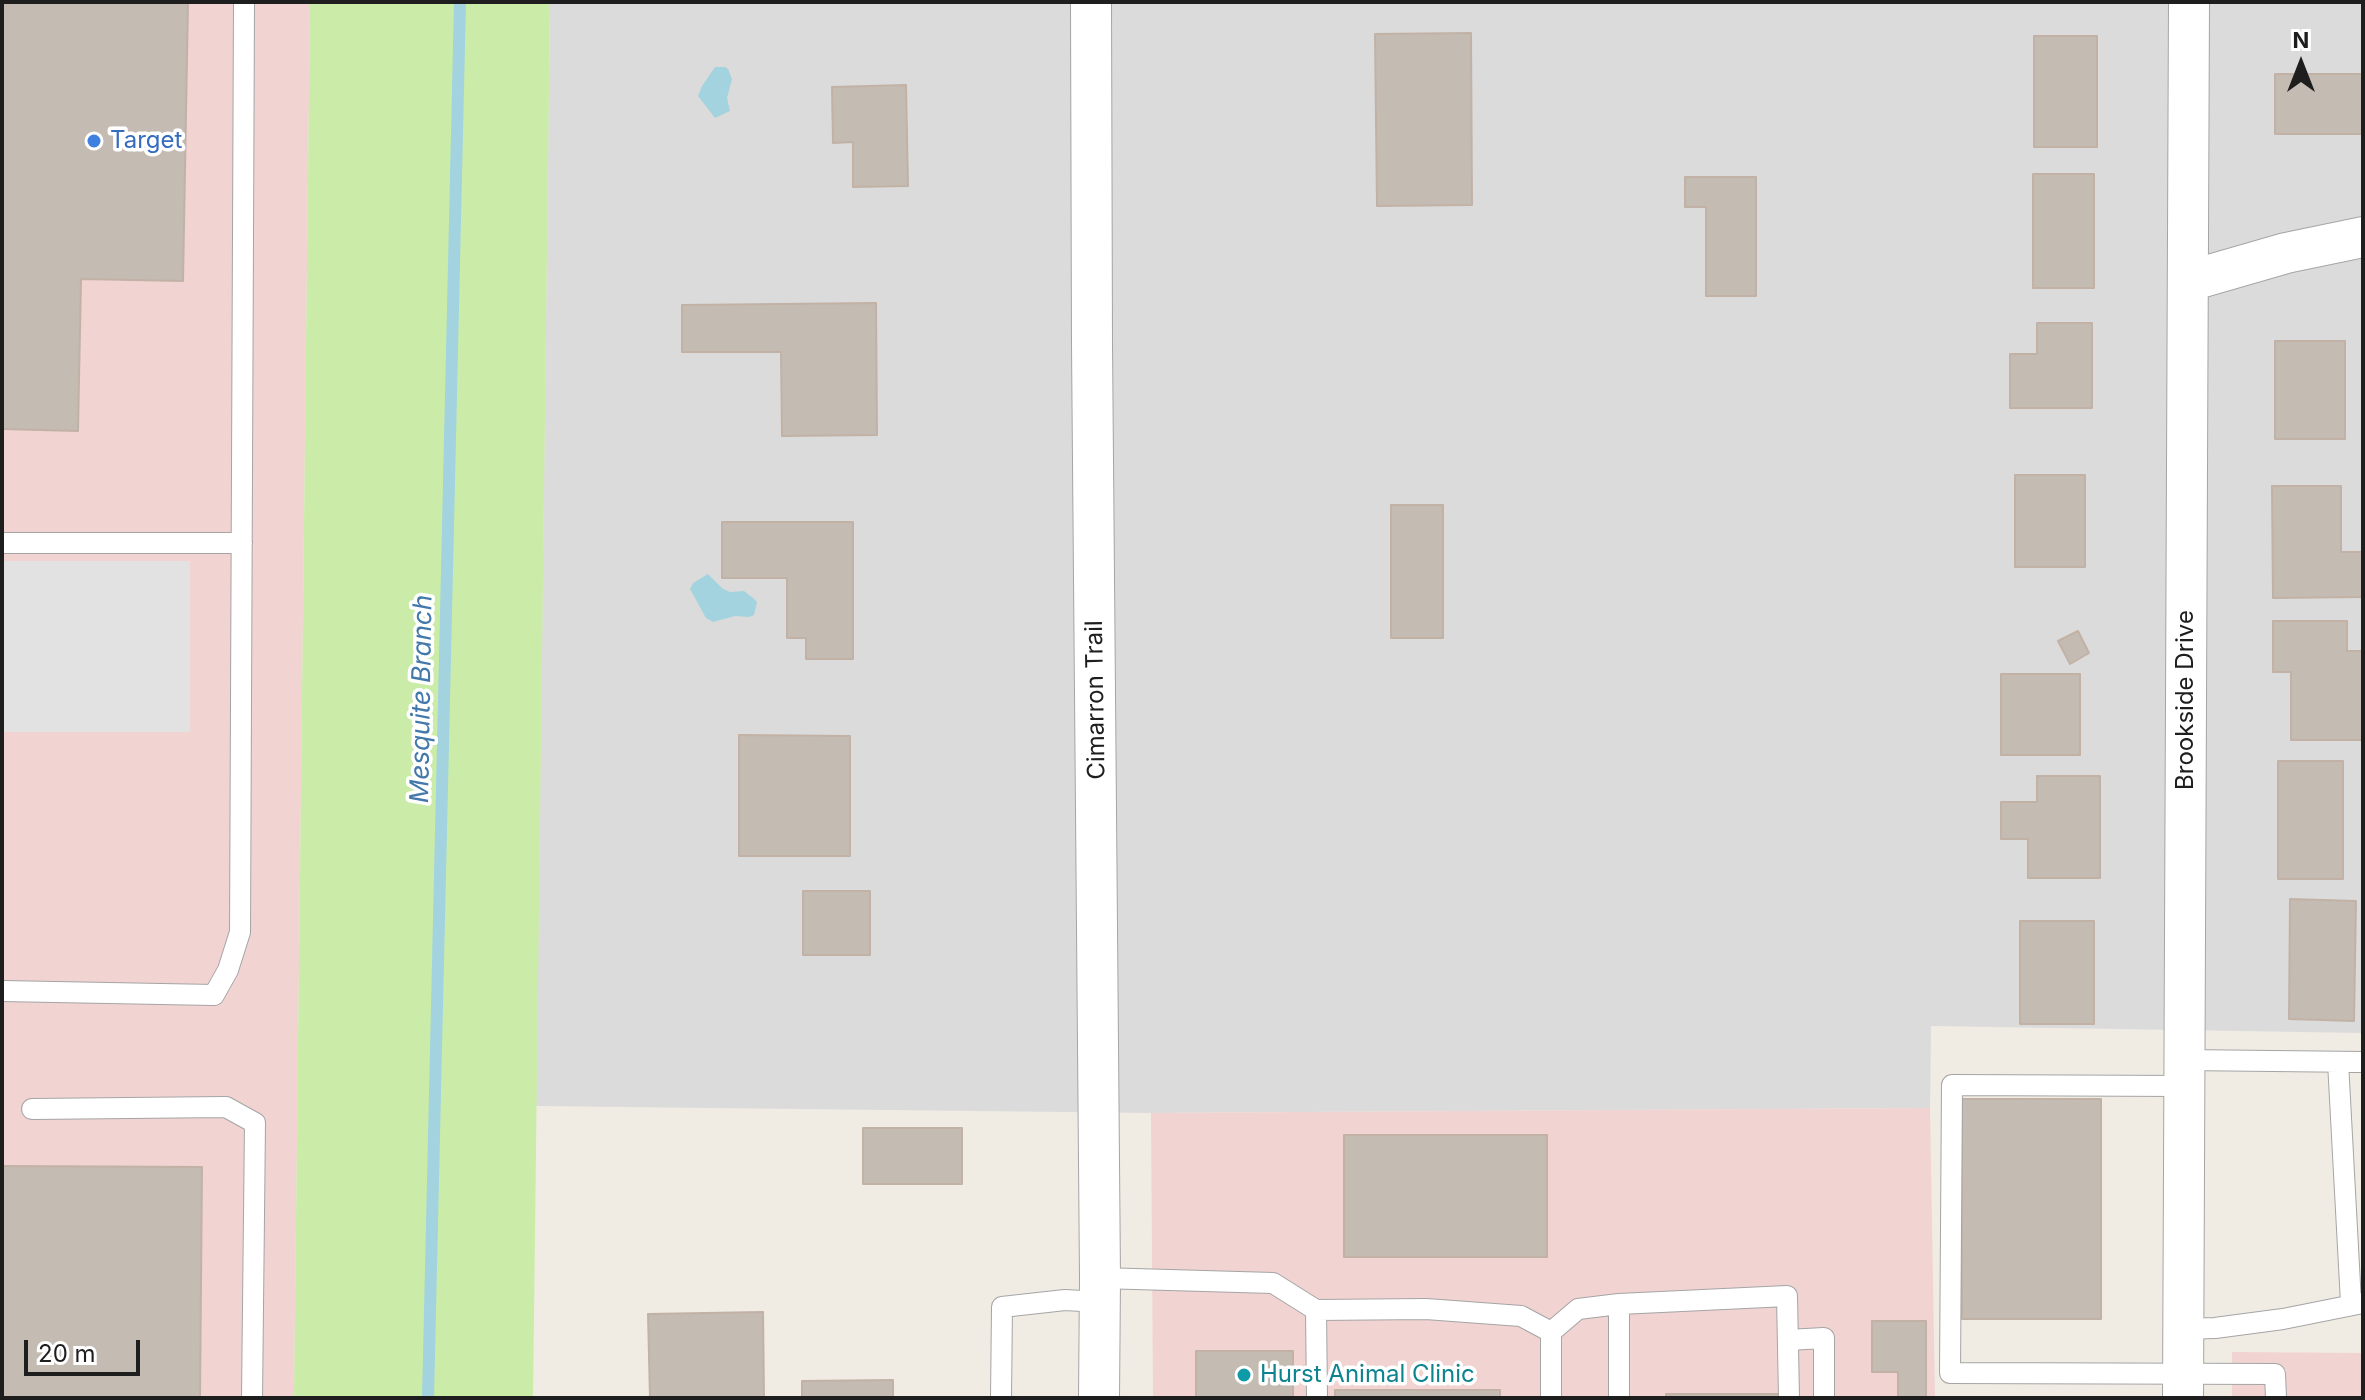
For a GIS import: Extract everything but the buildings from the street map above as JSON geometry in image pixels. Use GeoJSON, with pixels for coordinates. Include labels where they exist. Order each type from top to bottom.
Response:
{"type":"FeatureCollection","features":[{"type":"Feature","properties":{"kind":"street","name":"Cimarron Trail"},"geometry":{"type":"LineString","coordinates":[[1091,2],[1099,1398]]}},
{"type":"Feature","properties":{"kind":"street","name":"Brookside Drive"},"geometry":{"type":"LineString","coordinates":[[2183,1386],[2189,2]]}},
{"type":"Feature","properties":{"kind":"street"},"geometry":{"type":"LineString","coordinates":[[2189,281],[2286,253],[2363,237]]}},
{"type":"Feature","properties":{"kind":"lane"},"geometry":{"type":"LineString","coordinates":[[2,991],[214,995],[228,970],[240,932],[244,2]]}},
{"type":"Feature","properties":{"kind":"lane"},"geometry":{"type":"LineString","coordinates":[[2,543],[242,543]]}},
{"type":"Feature","properties":{"kind":"lane"},"geometry":{"type":"LineString","coordinates":[[2183,1329],[2283,1319],[2357,1303],[2338,1062]]}},
{"type":"Feature","properties":{"kind":"lane"},"geometry":{"type":"LineString","coordinates":[[2276,1398],[2275,1374],[2183,1386],[1950,1373],[1952,1085],[2363,1062]]}},
{"type":"Feature","properties":{"kind":"lane"},"geometry":{"type":"LineString","coordinates":[[32,1109],[226,1107],[255,1123],[252,1398]]}},
{"type":"Feature","properties":{"kind":"lane"},"geometry":{"type":"LineString","coordinates":[[1001,1398],[1002,1307],[1065,1300],[1100,1290],[1273,1283],[1316,1310],[1426,1309],[1521,1316],[1551,1332]]}},
{"type":"Feature","properties":{"kind":"lane"},"geometry":{"type":"LineString","coordinates":[[1551,1398],[1551,1332],[1578,1309],[1619,1304],[1787,1296],[1789,1398]]}},
{"type":"Feature","properties":{"kind":"lane"},"geometry":{"type":"LineString","coordinates":[[1619,1304],[1619,1398]]}},
{"type":"Feature","properties":{"kind":"lane"},"geometry":{"type":"LineString","coordinates":[[1316,1310],[1317,1398]]}},
{"type":"Feature","properties":{"kind":"lane"},"geometry":{"type":"LineString","coordinates":[[1788,1340],[1824,1338],[1824,1398]]}},
{"type":"Feature","properties":{"kind":"shaded area"},"geometry":{"type":"Polygon","coordinates":[[[2,2],[310,2],[294,1398],[2,1398],[2,2]]]}},
{"type":"Feature","properties":{"kind":"shaded area"},"geometry":{"type":"Polygon","coordinates":[[[550,2],[2363,2],[2363,1033],[1931,1026],[1930,1108],[1151,1113],[536,1106],[550,2]]]}},
{"type":"Feature","properties":{"kind":"shaded area"},"geometry":{"type":"Polygon","coordinates":[[[2,561],[190,561],[190,732],[2,732],[2,561]]]}},
{"type":"Feature","properties":{"kind":"shaded area"},"geometry":{"type":"Polygon","coordinates":[[[1930,1108],[1935,1398],[1153,1398],[1151,1113],[1930,1108]]]}},
{"type":"Feature","properties":{"kind":"shaded area"},"geometry":{"type":"Polygon","coordinates":[[[2232,1352],[2363,1353],[2363,1398],[2232,1398],[2232,1352]]]}},
{"type":"Feature","properties":{"kind":"green space"},"geometry":{"type":"Polygon","coordinates":[[[310,2],[550,2],[533,1398],[294,1398],[310,2]]]}},
{"type":"Feature","properties":{"kind":"water"},"geometry":{"type":"Polygon","coordinates":[[[715,67],[728,69],[732,79],[727,98],[730,111],[715,118],[698,96],[715,67]]]}},
{"type":"Feature","properties":{"kind":"water"},"geometry":{"type":"Polygon","coordinates":[[[708,574],[723,589],[744,591],[753,598],[757,602],[754,615],[713,622],[706,618],[690,589],[693,583],[708,574]]]}},
{"type":"Feature","properties":{"kind":"waterway","name":"Mesquite Branch"},"geometry":{"type":"LineString","coordinates":[[428,1398],[460,2]]}},
{"type":"Feature","properties":{"kind":"place","name":"Target"},"geometry":{"type":"Point","coordinates":[94,141]}},
{"type":"Feature","properties":{"kind":"place","name":"Hurst Animal Clinic"},"geometry":{"type":"Point","coordinates":[1244,1375]}}]}
